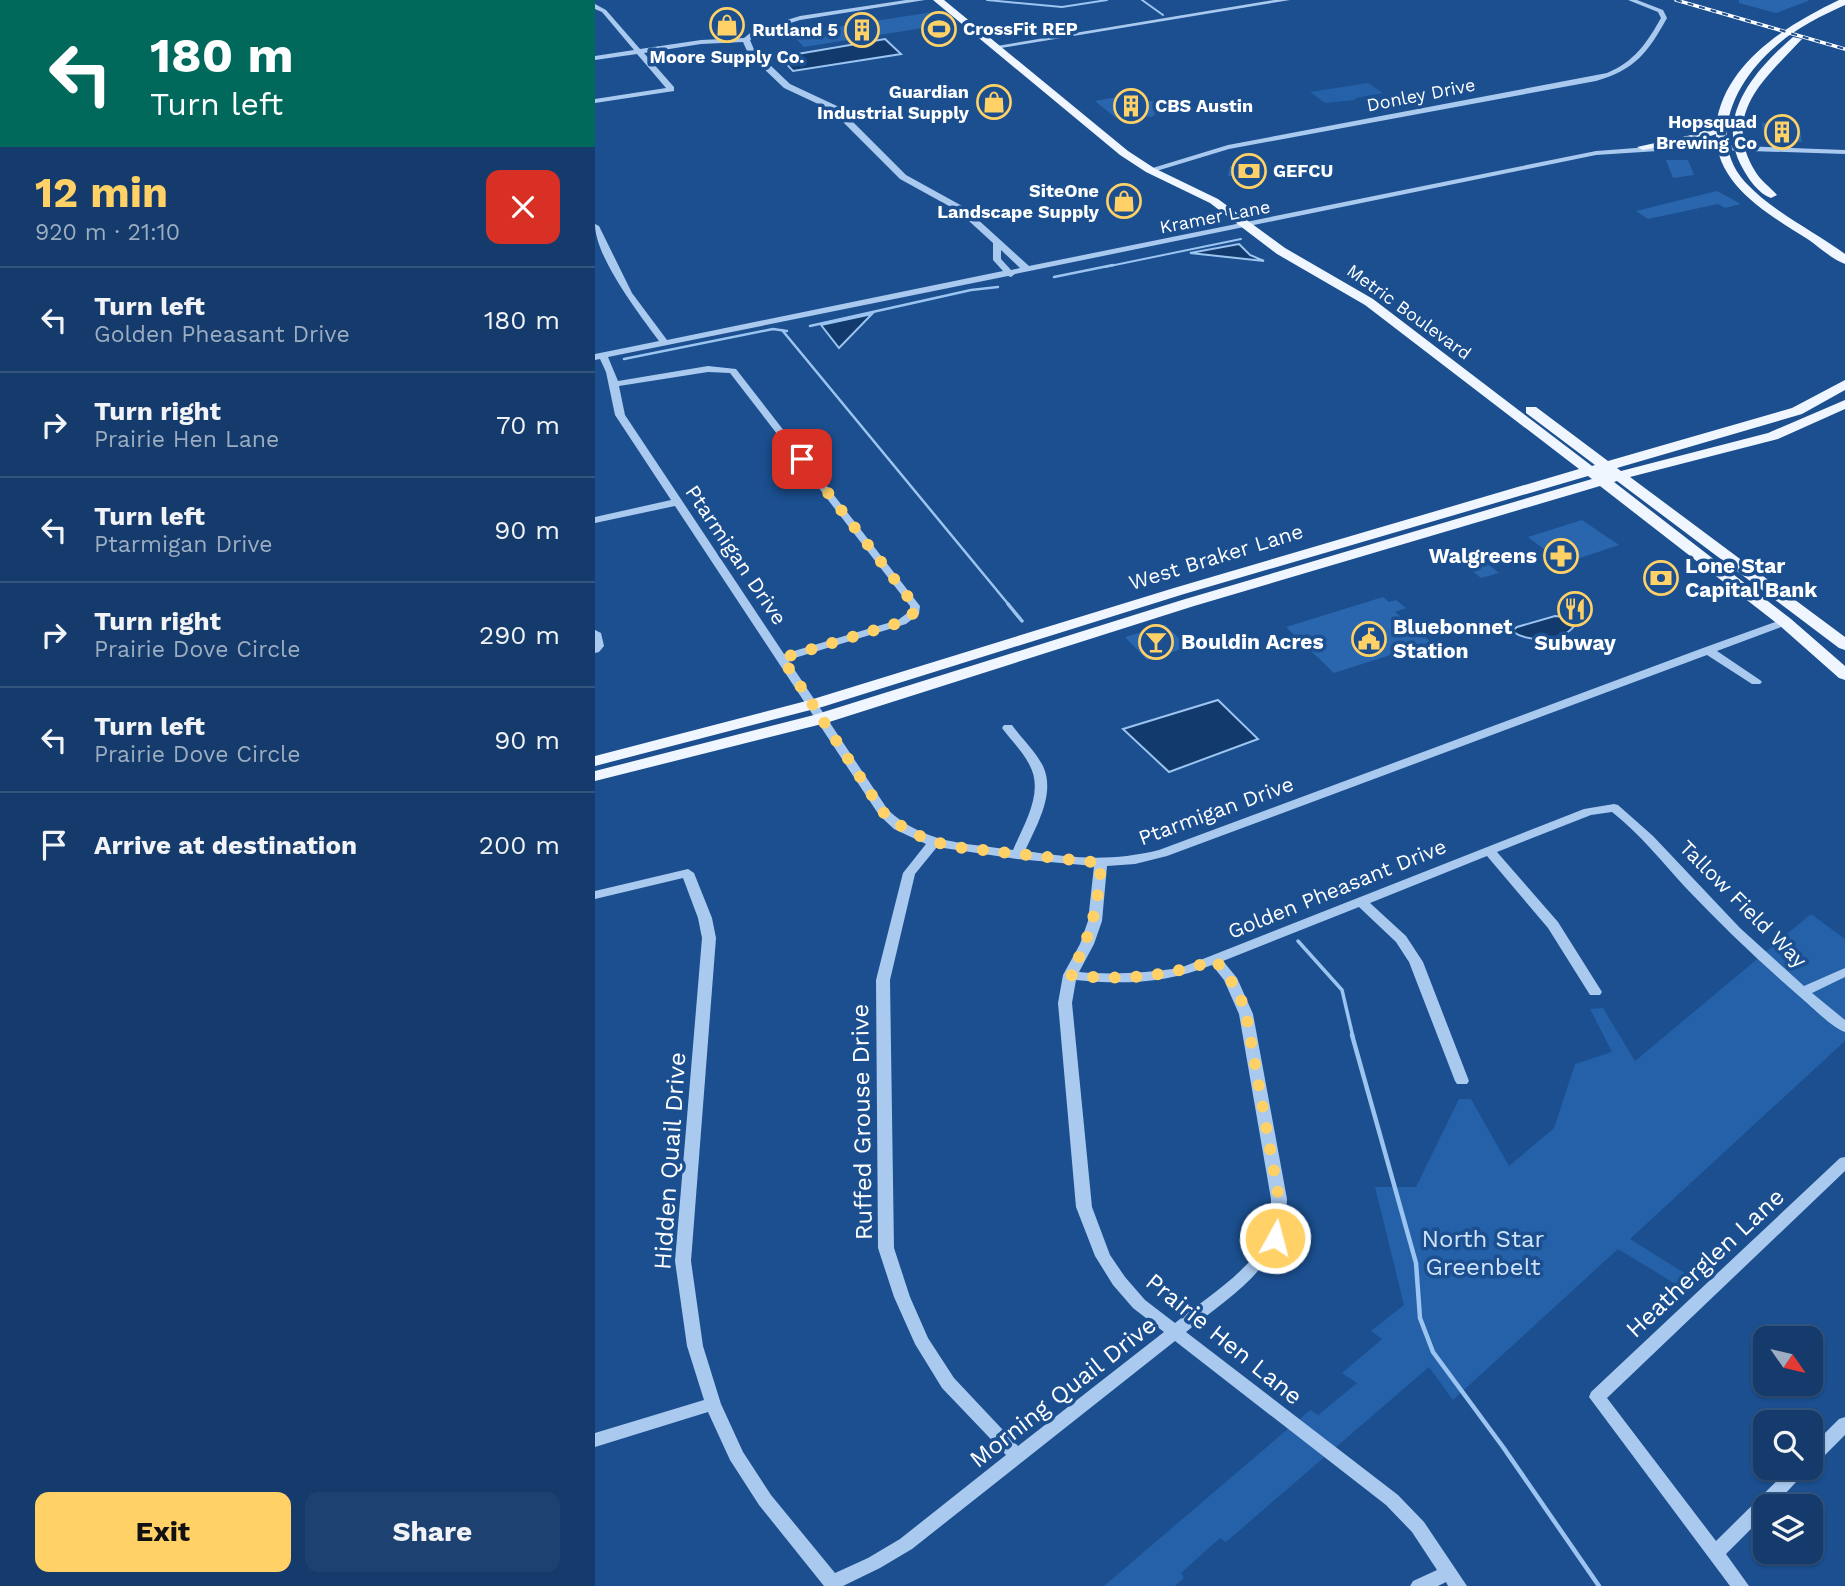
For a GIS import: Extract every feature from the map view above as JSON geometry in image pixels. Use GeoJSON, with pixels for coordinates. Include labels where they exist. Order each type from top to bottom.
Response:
{"type":"FeatureCollection","features":[{"type":"Feature","properties":{"kind":"main road","name":"Metric Boulevard"},"geometry":{"type":"LineString","coordinates":[[938,0],[1156,168],[1383,297],[1608,474],[1845,675]]}},
{"type":"Feature","properties":{"kind":"main road","name":"Metric Boulevard"},"geometry":{"type":"LineString","coordinates":[[951,0],[1000,46]]}},
{"type":"Feature","properties":{"kind":"main road"},"geometry":{"type":"LineString","coordinates":[[1845,1],[1788,31],[1747,67],[1733,89],[1721,128],[1721,148],[1729,168],[1740,183],[1845,260]]}},
{"type":"Feature","properties":{"kind":"main road"},"geometry":{"type":"LineString","coordinates":[[1845,11],[1803,35],[1763,69],[1747,93],[1737,126],[1739,148],[1746,170],[1756,182],[1845,245]]}},
{"type":"Feature","properties":{"kind":"main road"},"geometry":{"type":"LineString","coordinates":[[1747,67],[1763,69]]}},
{"type":"Feature","properties":{"kind":"main road"},"geometry":{"type":"LineString","coordinates":[[1643,147],[1699,137],[1721,128]]}},
{"type":"Feature","properties":{"kind":"main road","name":"Metric Boulevard"},"geometry":{"type":"LineString","coordinates":[[1255,225],[1281,251],[1369,302],[1588,470],[1608,474],[1845,645]]}},
{"type":"Feature","properties":{"kind":"main road"},"geometry":{"type":"LineString","coordinates":[[1810,234],[1825,231]]}},
{"type":"Feature","properties":{"kind":"main road"},"geometry":{"type":"LineString","coordinates":[[1416,338],[1431,334]]}},
{"type":"Feature","properties":{"kind":"main road","name":"West Braker Lane"},"geometry":{"type":"LineString","coordinates":[[1608,474],[1797,411],[1845,384]]}},
{"type":"Feature","properties":{"kind":"main road","name":"West Braker Lane"},"geometry":{"type":"LineString","coordinates":[[595,776],[670,759],[1184,597],[1401,532],[1608,474],[1773,436],[1845,404]]}},
{"type":"Feature","properties":{"kind":"main road","name":"West Braker Lane"},"geometry":{"type":"LineString","coordinates":[[1401,532],[1588,470]]}},
{"type":"Feature","properties":{"kind":"main road","name":"West Braker Lane"},"geometry":{"type":"LineString","coordinates":[[595,761],[817,712]]}},
{"type":"Feature","properties":{"kind":"street"},"geometry":{"type":"LineString","coordinates":[[595,58],[701,42],[746,40],[755,31],[779,22],[922,0]]}},
{"type":"Feature","properties":{"kind":"street"},"geometry":{"type":"LineString","coordinates":[[1000,46],[1287,0]]}},
{"type":"Feature","properties":{"kind":"street","name":"Donley Drive"},"geometry":{"type":"LineString","coordinates":[[1156,168],[1228,147],[1607,76],[1629,67],[1641,56],[1664,18],[1661,11],[1631,0]]}},
{"type":"Feature","properties":{"kind":"street"},"geometry":{"type":"LineString","coordinates":[[595,6],[604,11],[671,89],[595,101]]}},
{"type":"Feature","properties":{"kind":"street"},"geometry":{"type":"LineString","coordinates":[[746,40],[751,49],[750,56],[766,65],[787,86],[834,108],[903,177],[958,207],[1028,270]]}},
{"type":"Feature","properties":{"kind":"street","name":"Kramer Lane"},"geometry":{"type":"LineString","coordinates":[[599,357],[1255,225],[1546,163],[1643,147],[1845,152]]}},
{"type":"Feature","properties":{"kind":"street"},"geometry":{"type":"LineString","coordinates":[[595,226],[628,293],[666,344]]}},
{"type":"Feature","properties":{"kind":"street"},"geometry":{"type":"LineString","coordinates":[[997,244],[997,260],[1011,274]]}},
{"type":"Feature","properties":{"kind":"street","name":"Ptarmigan Drive"},"geometry":{"type":"LineString","coordinates":[[599,357],[615,384],[616,405],[620,415],[883,812],[898,826],[934,843],[1101,863],[1135,860],[1163,853],[1785,622]]}},
{"type":"Feature","properties":{"kind":"street"},"geometry":{"type":"LineString","coordinates":[[615,384],[651,381],[708,369],[733,371],[915,606],[915,612],[902,622],[782,658]]}},
{"type":"Feature","properties":{"kind":"street"},"geometry":{"type":"LineString","coordinates":[[595,520],[678,502]]}},
{"type":"Feature","properties":{"kind":"street"},"geometry":{"type":"LineString","coordinates":[[595,633],[598,646],[595,650]]}},
{"type":"Feature","properties":{"kind":"street"},"geometry":{"type":"LineString","coordinates":[[1707,650],[1756,682]]}},
{"type":"Feature","properties":{"kind":"street"},"geometry":{"type":"LineString","coordinates":[[1008,728],[1038,768],[1040,780],[1038,803],[1017,855]]}},
{"type":"Feature","properties":{"kind":"street","name":"Golden Pheasant Drive"},"geometry":{"type":"LineString","coordinates":[[1070,975],[1107,979],[1144,978],[1182,972],[1588,812],[1613,808]]}},
{"type":"Feature","properties":{"kind":"street","name":"Tallow Field Way"},"geometry":{"type":"LineString","coordinates":[[1613,808],[1637,824],[1700,895],[1777,972],[1845,1027]]}},
{"type":"Feature","properties":{"kind":"street","name":"Ruffed Grouse Drive"},"geometry":{"type":"LineString","coordinates":[[934,843],[909,873],[883,980],[886,1248],[902,1297],[921,1340],[948,1383],[1017,1456]]}},
{"type":"Feature","properties":{"kind":"street"},"geometry":{"type":"LineString","coordinates":[[1489,851],[1553,925],[1594,992]]}},
{"type":"Feature","properties":{"kind":"street","name":"Prairie Hen Lane"},"geometry":{"type":"LineString","coordinates":[[1101,863],[1095,921],[1087,944],[1070,975],[1065,1003],[1084,1207],[1091,1230],[1119,1281],[1139,1304],[1392,1500],[1418,1527],[1454,1579]]}},
{"type":"Feature","properties":{"kind":"street","name":"Hidden Quail Drive"},"geometry":{"type":"LineString","coordinates":[[595,895],[688,873],[705,918],[709,938],[683,1261],[695,1346],[713,1404],[736,1455],[765,1500],[832,1583]]}},
{"type":"Feature","properties":{"kind":"street"},"geometry":{"type":"LineString","coordinates":[[1362,902],[1401,939],[1416,962],[1462,1081]]}},
{"type":"Feature","properties":{"kind":"street","name":"Morning Quail Drive"},"geometry":{"type":"LineString","coordinates":[[832,1583],[906,1544],[1239,1281],[1259,1261],[1275,1238],[1280,1220],[1279,1199],[1246,1014],[1241,997],[1215,960]]}},
{"type":"Feature","properties":{"kind":"street"},"geometry":{"type":"LineString","coordinates":[[1803,992],[1845,972]]}},
{"type":"Feature","properties":{"kind":"street","name":"Heatherglen Lane"},"geometry":{"type":"LineString","coordinates":[[1716,1553],[1597,1397],[1845,1162]]}},
{"type":"Feature","properties":{"kind":"street"},"geometry":{"type":"LineString","coordinates":[[595,1440],[713,1404]]}},
{"type":"Feature","properties":{"kind":"street"},"geometry":{"type":"LineString","coordinates":[[1823,1446],[1845,1424]]}},
{"type":"Feature","properties":{"kind":"street"},"geometry":{"type":"LineString","coordinates":[[1740,1586],[1716,1553],[1789,1480]]}},
{"type":"Feature","properties":{"kind":"street"},"geometry":{"type":"LineString","coordinates":[[1419,1586],[1454,1579]]}},
{"type":"Feature","properties":{"kind":"green space"},"geometry":{"type":"Polygon","coordinates":[[[1368,83],[1383,93],[1355,100],[1325,103],[1310,92],[1368,83]]]}},
{"type":"Feature","properties":{"kind":"green space","name":"North Star Greenbelt"},"geometry":{"type":"Polygon","coordinates":[[[1811,914],[1845,939],[1845,1041],[1630,1239],[1699,1282],[1687,1291],[1618,1249],[1453,1400],[1429,1367],[1226,1542],[1220,1538],[1181,1573],[1184,1578],[1175,1586],[1104,1586],[1310,1410],[1318,1415],[1357,1383],[1342,1373],[1382,1339],[1371,1331],[1404,1305],[1375,1187],[1416,1187],[1459,1099],[1471,1099],[1509,1166],[1554,1128],[1575,1064],[1612,1052],[1590,1009],[1603,1008],[1635,1061],[1811,914]]]}},
{"type":"Feature","properties":{"kind":"shaded area"},"geometry":{"type":"Polygon","coordinates":[[[885,39],[901,54],[793,71],[780,57],[885,39]]]}},
{"type":"Feature","properties":{"kind":"shaded area"},"geometry":{"type":"Polygon","coordinates":[[[1239,244],[1250,255],[1264,261],[1190,253],[1239,244]]]}},
{"type":"Feature","properties":{"kind":"shaded area"},"geometry":{"type":"Polygon","coordinates":[[[872,314],[839,348],[821,325],[872,314]]]}},
{"type":"Feature","properties":{"kind":"shaded area"},"geometry":{"type":"Polygon","coordinates":[[[1555,616],[1565,617],[1575,625],[1562,635],[1545,639],[1527,638],[1512,631],[1517,627],[1555,616]]]}},
{"type":"Feature","properties":{"kind":"shaded area"},"geometry":{"type":"Polygon","coordinates":[[[1218,700],[1258,739],[1169,772],[1123,729],[1218,700]]]}},
{"type":"Feature","properties":{"kind":"building"},"geometry":{"type":"Polygon","coordinates":[[[1739,0],[1808,1],[1776,13],[1739,3],[1739,0]]]}},
{"type":"Feature","properties":{"kind":"building","name":"Rutland 5"},"geometry":{"type":"Polygon","coordinates":[[[933,12],[948,24],[804,47],[791,34],[933,12]]]}},
{"type":"Feature","properties":{"kind":"building","name":"CBS Austin"},"geometry":{"type":"Polygon","coordinates":[[[1129,95],[1136,101],[1154,101],[1173,115],[1156,113],[1152,117],[1133,115],[1116,118],[1095,101],[1129,95]]]}},
{"type":"Feature","properties":{"kind":"building","name":"Hopsquad Brewing Co"},"geometry":{"type":"Polygon","coordinates":[[[1762,123],[1799,124],[1802,142],[1765,140],[1762,123]]]}},
{"type":"Feature","properties":{"kind":"building"},"geometry":{"type":"Polygon","coordinates":[[[1666,160],[1688,160],[1694,175],[1673,178],[1666,160]]]}},
{"type":"Feature","properties":{"kind":"building","name":"GEFCU"},"geometry":{"type":"Polygon","coordinates":[[[1256,164],[1256,167],[1263,167],[1261,177],[1234,179],[1235,176],[1228,176],[1230,166],[1256,164]]]}},
{"type":"Feature","properties":{"kind":"building"},"geometry":{"type":"Polygon","coordinates":[[[1717,191],[1741,204],[1725,208],[1718,204],[1648,219],[1636,211],[1717,191]]]}},
{"type":"Feature","properties":{"kind":"building","name":"Walgreens"},"geometry":{"type":"Polygon","coordinates":[[[1582,520],[1619,545],[1568,562],[1551,563],[1541,555],[1549,553],[1528,537],[1582,520]]]}},
{"type":"Feature","properties":{"kind":"building"},"geometry":{"type":"Polygon","coordinates":[[[1472,554],[1499,573],[1481,578],[1456,558],[1472,554]]]}},
{"type":"Feature","properties":{"kind":"building","name":"Bluebonnet Station"},"geometry":{"type":"Polygon","coordinates":[[[1383,597],[1389,602],[1396,600],[1406,608],[1395,612],[1431,642],[1334,673],[1286,627],[1383,597]]]}},
{"type":"Feature","properties":{"kind":"building","name":"Bouldin Acres"},"geometry":{"type":"Polygon","coordinates":[[[1165,625],[1188,647],[1147,660],[1125,637],[1165,625]]]}},
{"type":"Feature","properties":{"kind":"waterway"},"geometry":{"type":"LineString","coordinates":[[987,0],[1062,7],[1107,0]]}},
{"type":"Feature","properties":{"kind":"waterway"},"geometry":{"type":"LineString","coordinates":[[1142,0],[1163,15]]}},
{"type":"Feature","properties":{"kind":"waterway"},"geometry":{"type":"LineString","coordinates":[[1105,267],[1241,239]]}},
{"type":"Feature","properties":{"kind":"waterway"},"geometry":{"type":"LineString","coordinates":[[1054,277],[1113,265]]}},
{"type":"Feature","properties":{"kind":"waterway"},"geometry":{"type":"LineString","coordinates":[[810,326],[971,290],[998,287]]}},
{"type":"Feature","properties":{"kind":"waterway"},"geometry":{"type":"LineString","coordinates":[[624,359],[773,329],[782,330]]}},
{"type":"Feature","properties":{"kind":"waterway"},"geometry":{"type":"LineString","coordinates":[[782,330],[787,331]]}},
{"type":"Feature","properties":{"kind":"waterway"},"geometry":{"type":"LineString","coordinates":[[782,330],[1009,605]]}},
{"type":"Feature","properties":{"kind":"waterway"},"geometry":{"type":"LineString","coordinates":[[1008,604],[1022,621]]}},
{"type":"Feature","properties":{"kind":"waterway"},"geometry":{"type":"LineString","coordinates":[[1298,941],[1342,990],[1353,1037]]}},
{"type":"Feature","properties":{"kind":"waterway"},"geometry":{"type":"LineString","coordinates":[[1352,1035],[1416,1263],[1420,1318],[1433,1352],[1503,1447],[1599,1586]]}},
{"type":"Feature","properties":{"kind":"railway"},"geometry":{"type":"LineString","coordinates":[[1676,0],[1845,49]]}},
{"type":"Feature","properties":{"kind":"place","name":"Moore Supply Co."},"geometry":{"type":"Point","coordinates":[727,25]}},
{"type":"Feature","properties":{"kind":"place","name":"CrossFit REP"},"geometry":{"type":"Point","coordinates":[939,29]}},
{"type":"Feature","properties":{"kind":"place","name":"Rutland 5"},"geometry":{"type":"Point","coordinates":[862,30]}},
{"type":"Feature","properties":{"kind":"place","name":"Guardian Industrial Supply"},"geometry":{"type":"Point","coordinates":[994,102]}},
{"type":"Feature","properties":{"kind":"place","name":"CBS Austin"},"geometry":{"type":"Point","coordinates":[1131,106]}},
{"type":"Feature","properties":{"kind":"place","name":"Hopsquad Brewing Co"},"geometry":{"type":"Point","coordinates":[1782,132]}},
{"type":"Feature","properties":{"kind":"place","name":"GEFCU"},"geometry":{"type":"Point","coordinates":[1249,171]}},
{"type":"Feature","properties":{"kind":"place","name":"SiteOne Landscape Supply"},"geometry":{"type":"Point","coordinates":[1124,201]}},
{"type":"Feature","properties":{"kind":"place","name":"Walgreens"},"geometry":{"type":"Point","coordinates":[1561,556]}},
{"type":"Feature","properties":{"kind":"place","name":"Lone Star Capital Bank"},"geometry":{"type":"Point","coordinates":[1661,578]}},
{"type":"Feature","properties":{"kind":"place","name":"Subway"},"geometry":{"type":"Point","coordinates":[1575,609]}},
{"type":"Feature","properties":{"kind":"place","name":"Bluebonnet Station"},"geometry":{"type":"Point","coordinates":[1369,639]}},
{"type":"Feature","properties":{"kind":"place","name":"Bouldin Acres"},"geometry":{"type":"Point","coordinates":[1156,642]}},
{"type":"Feature","properties":{"kind":"route"},"geometry":{"type":"LineString","coordinates":[[802,459],[915,606],[915,612],[911,618],[902,622],[782,658],[883,812],[898,826],[934,843],[955,847],[1101,863],[1095,921],[1087,944],[1070,975],[1107,979],[1144,978],[1182,972],[1215,960],[1241,997],[1246,1014],[1279,1199],[1280,1220],[1275,1238]]}}]}
